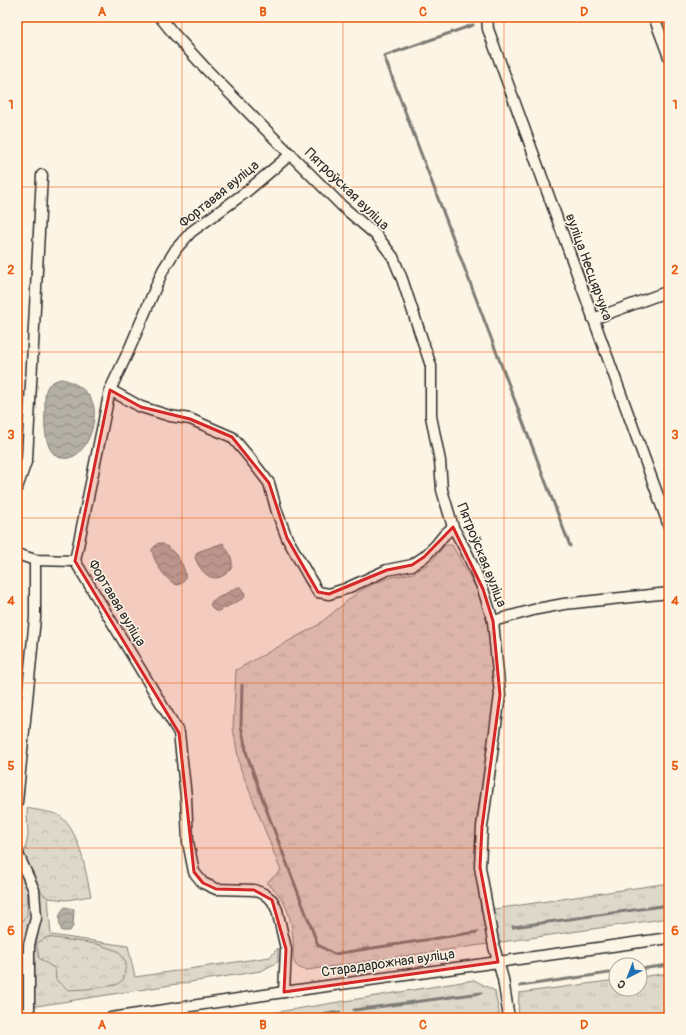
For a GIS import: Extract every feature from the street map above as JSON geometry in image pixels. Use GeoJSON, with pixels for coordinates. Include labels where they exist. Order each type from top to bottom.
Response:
{"type":"FeatureCollection","features":[{"type":"Feature","properties":{"kind":"street","name":"Пятроўская вуліца"},"geometry":{"type":"LineString","coordinates":[[160,17],[207,70],[342,206],[377,236],[393,257],[402,279],[431,366],[431,416],[440,460],[442,490],[453,527],[467,553],[483,589],[493,621],[500,694],[482,827],[480,867],[494,947],[503,979],[509,1018]]}},
{"type":"Feature","properties":{"kind":"street","name":"вуліца Несцярчука"},"geometry":{"type":"LineString","coordinates":[[487,17],[488,29],[669,526]]}},
{"type":"Feature","properties":{"kind":"street"},"geometry":{"type":"LineString","coordinates":[[654,17],[669,57]]}},
{"type":"Feature","properties":{"kind":"street","name":"Фортавая вуліца"},"geometry":{"type":"LineString","coordinates":[[284,992],[286,949],[277,910],[272,900],[264,894],[254,890],[216,889],[203,883],[194,872],[188,842],[186,797],[179,733],[75,561],[110,390],[129,350],[163,270],[176,249],[191,232],[246,192],[291,154]]}},
{"type":"Feature","properties":{"kind":"street"},"geometry":{"type":"LineString","coordinates":[[17,488],[27,459],[42,175]]}},
{"type":"Feature","properties":{"kind":"street"},"geometry":{"type":"LineString","coordinates":[[593,319],[669,291]]}},
{"type":"Feature","properties":{"kind":"street"},"geometry":{"type":"LineString","coordinates":[[110,390],[141,407],[170,416],[190,419],[232,437],[250,457],[269,483],[277,512],[287,538],[318,592],[329,594],[345,589],[386,570],[412,564],[424,557],[444,534],[453,527]]}},
{"type":"Feature","properties":{"kind":"street"},"geometry":{"type":"LineString","coordinates":[[17,554],[35,560],[75,561]]}},
{"type":"Feature","properties":{"kind":"street"},"geometry":{"type":"LineString","coordinates":[[17,802],[35,618],[35,560]]}},
{"type":"Feature","properties":{"kind":"street"},"geometry":{"type":"LineString","coordinates":[[493,621],[537,609],[564,604],[669,593]]}},
{"type":"Feature","properties":{"kind":"street"},"geometry":{"type":"LineString","coordinates":[[17,852],[34,890],[36,918],[29,944],[29,1018]]}},
{"type":"Feature","properties":{"kind":"street","name":"Старадарожная вуліца"},"geometry":{"type":"LineString","coordinates":[[111,1018],[669,938]]}},
{"type":"Feature","properties":{"kind":"highlighted area"},"geometry":{"type":"Polygon","coordinates":[[[110,390],[141,407],[190,419],[232,437],[269,483],[287,538],[318,592],[329,594],[387,570],[412,565],[424,557],[453,527],[483,589],[493,621],[500,695],[482,827],[480,867],[498,962],[284,992],[286,949],[272,900],[254,890],[216,889],[203,883],[194,872],[179,733],[75,561],[110,390]]]}},
{"type":"Feature","properties":{"kind":"green space"},"geometry":{"type":"Polygon","coordinates":[[[445,545],[452,545],[481,597],[493,643],[496,689],[477,820],[475,863],[481,911],[669,883],[669,918],[307,970],[301,969],[296,966],[294,962],[289,915],[278,894],[266,883],[281,871],[240,767],[233,729],[236,670],[318,625],[358,592],[373,584],[392,577],[413,573],[430,563],[445,545]]]}},
{"type":"Feature","properties":{"kind":"green space"},"geometry":{"type":"Polygon","coordinates":[[[27,808],[49,812],[60,816],[67,823],[73,832],[81,853],[91,896],[67,900],[48,898],[40,891],[31,876],[24,855],[28,836],[27,808]]]}},
{"type":"Feature","properties":{"kind":"green space"},"geometry":{"type":"Polygon","coordinates":[[[17,851],[24,855],[36,884],[48,898],[51,935],[128,946],[135,977],[270,957],[278,948],[278,962],[261,971],[17,1009],[17,851]]]}},
{"type":"Feature","properties":{"kind":"green space"},"geometry":{"type":"Polygon","coordinates":[[[17,866],[28,887],[27,915],[19,926],[17,935],[17,866]]]}},
{"type":"Feature","properties":{"kind":"green space"},"geometry":{"type":"Polygon","coordinates":[[[47,937],[97,944],[118,951],[126,962],[124,979],[116,985],[68,990],[56,980],[55,969],[39,958],[37,943],[47,937]]]}},
{"type":"Feature","properties":{"kind":"green space"},"geometry":{"type":"Polygon","coordinates":[[[669,973],[669,1018],[518,1018],[519,993],[608,981],[608,997],[648,997],[648,976],[669,973]]]}},
{"type":"Feature","properties":{"kind":"green space"},"geometry":{"type":"Polygon","coordinates":[[[474,980],[495,991],[500,1018],[241,1018],[474,980]]]}},
{"type":"Feature","properties":{"kind":"water"},"geometry":{"type":"Polygon","coordinates":[[[61,379],[72,382],[82,389],[90,397],[94,408],[92,430],[89,438],[75,456],[68,458],[60,458],[50,449],[47,441],[45,424],[46,391],[51,383],[61,379]]]}},
{"type":"Feature","properties":{"kind":"water"},"geometry":{"type":"Polygon","coordinates":[[[158,543],[170,549],[181,562],[185,576],[183,581],[178,585],[169,580],[157,565],[152,549],[158,543]]]}},
{"type":"Feature","properties":{"kind":"water"},"geometry":{"type":"Polygon","coordinates":[[[223,543],[232,559],[231,569],[220,577],[210,577],[205,574],[198,564],[195,558],[197,552],[223,543]]]}},
{"type":"Feature","properties":{"kind":"water"},"geometry":{"type":"Polygon","coordinates":[[[238,587],[241,587],[245,594],[244,598],[219,611],[215,611],[210,605],[212,601],[238,587]]]}},
{"type":"Feature","properties":{"kind":"water"},"geometry":{"type":"Polygon","coordinates":[[[65,907],[74,909],[73,926],[70,931],[62,931],[60,925],[59,918],[65,907]]]}},
{"type":"Feature","properties":{"kind":"waterway"},"geometry":{"type":"LineString","coordinates":[[473,25],[384,56],[570,546]]}},
{"type":"Feature","properties":{"kind":"waterway"},"geometry":{"type":"LineString","coordinates":[[242,685],[241,726],[247,755],[318,945],[334,954],[477,932]]}},
{"type":"Feature","properties":{"kind":"waterway"},"geometry":{"type":"LineString","coordinates":[[513,927],[669,905]]}},
{"type":"Feature","properties":{"kind":"waterway"},"geometry":{"type":"LineString","coordinates":[[648,968],[669,965]]}},
{"type":"Feature","properties":{"kind":"waterway"},"geometry":{"type":"LineString","coordinates":[[520,986],[608,973]]}},
{"type":"Feature","properties":{"kind":"waterway"},"geometry":{"type":"LineString","coordinates":[[354,1010],[481,993]]}},
{"type":"Feature","properties":{"kind":"waterway"},"geometry":{"type":"LineString","coordinates":[[302,1018],[340,1012]]}}]}
